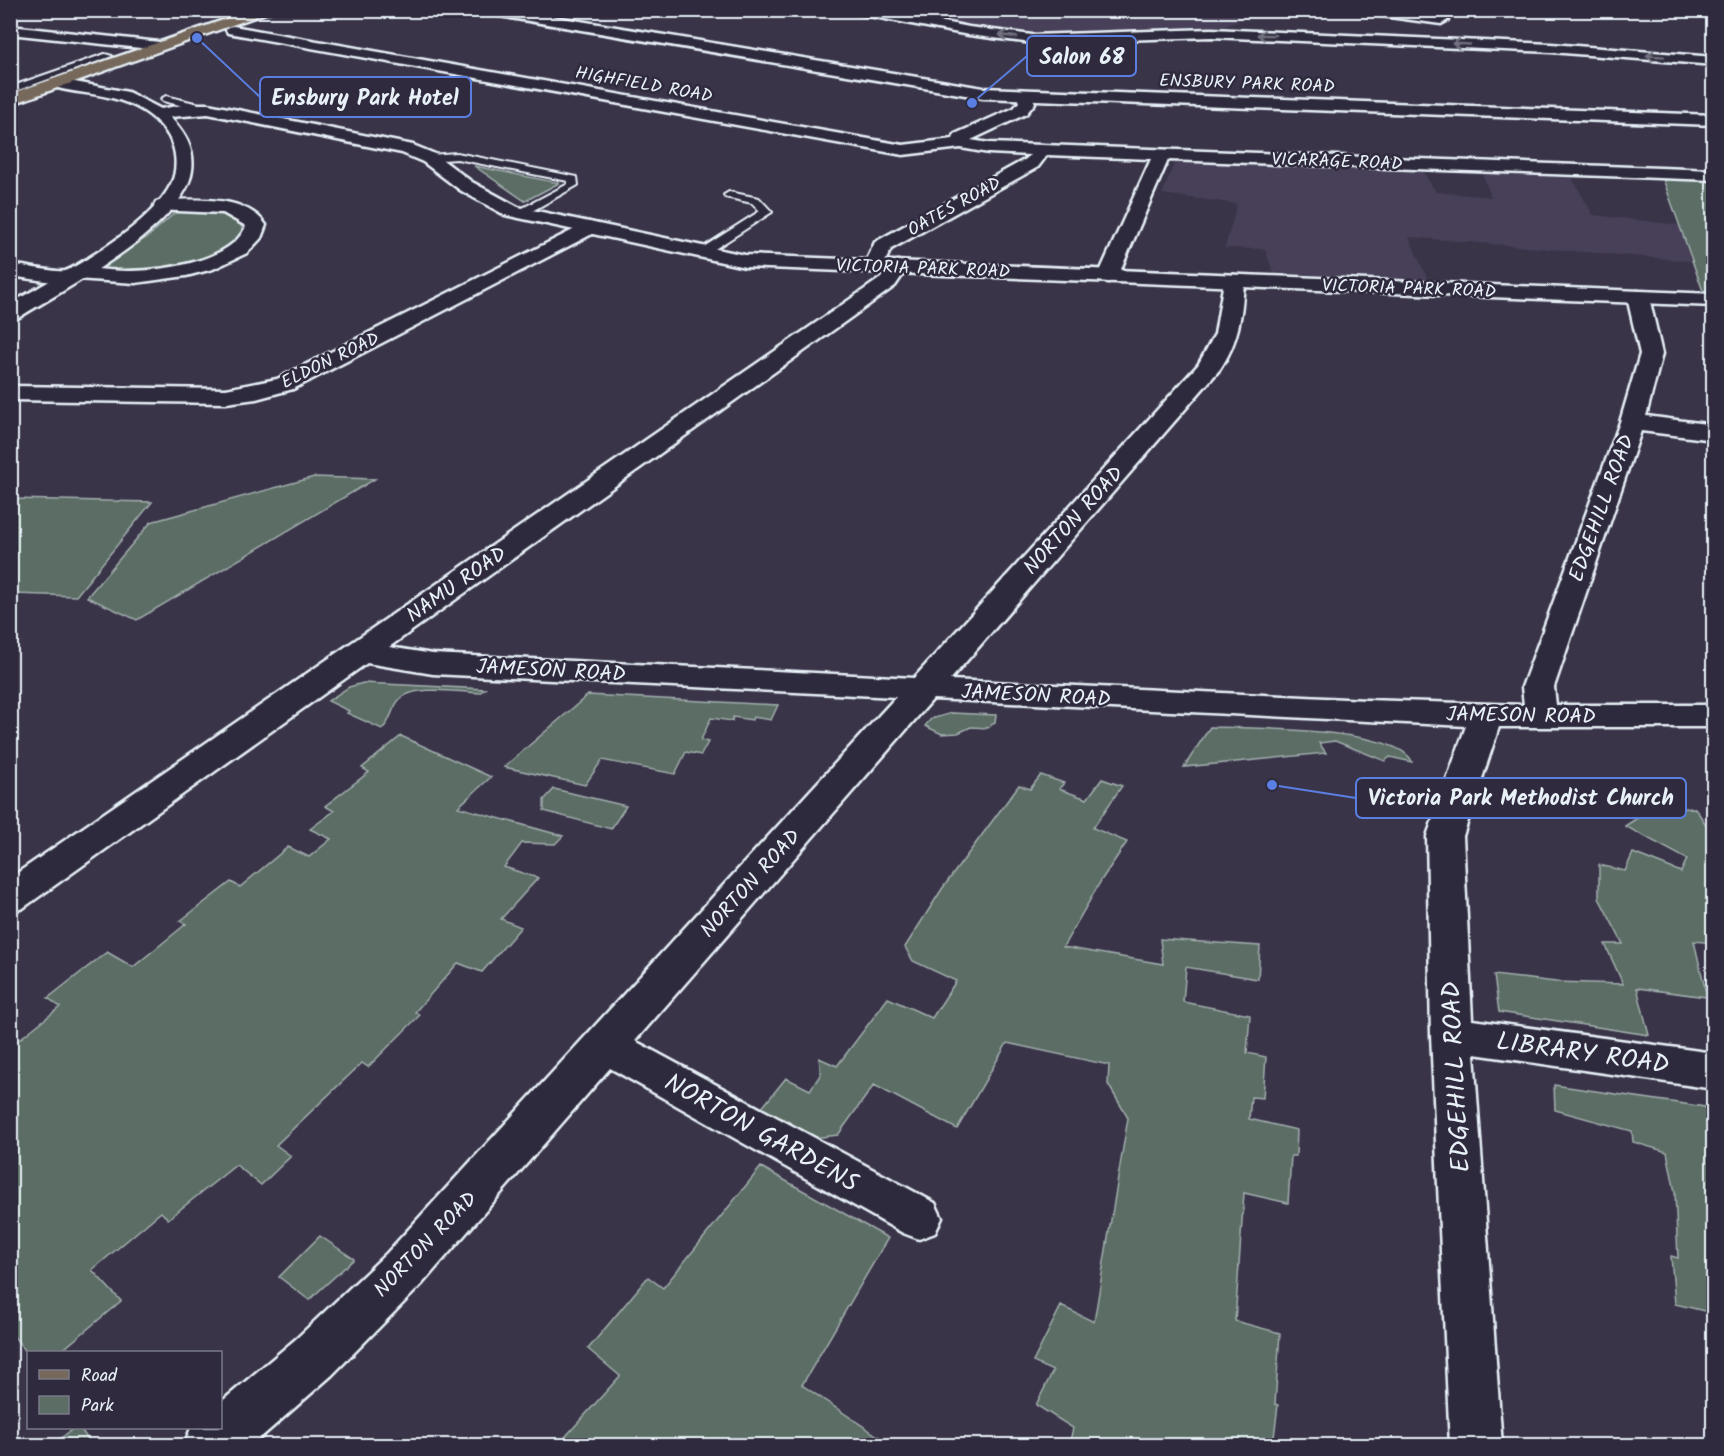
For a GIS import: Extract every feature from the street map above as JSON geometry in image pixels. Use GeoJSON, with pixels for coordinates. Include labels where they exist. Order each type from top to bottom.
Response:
{"type":"FeatureCollection","features":[{"type":"Feature","properties":{"kind":"main road"},"geometry":{"type":"LineString","coordinates":[[10,100],[59,84],[107,61],[268,10]]}},
{"type":"Feature","properties":{"kind":"street"},"geometry":{"type":"LineString","coordinates":[[859,10],[969,31],[1032,39],[1211,33],[1426,42],[1713,61]]}},
{"type":"Feature","properties":{"kind":"street"},"geometry":{"type":"LineString","coordinates":[[1367,10],[1444,15],[1426,42]]}},
{"type":"Feature","properties":{"kind":"street"},"geometry":{"type":"LineString","coordinates":[[1690,10],[1713,13]]}},
{"type":"Feature","properties":{"kind":"street","name":"ENSBURY PARK ROAD"},"geometry":{"type":"LineString","coordinates":[[495,12],[984,93],[1713,120]]}},
{"type":"Feature","properties":{"kind":"street"},"geometry":{"type":"LineString","coordinates":[[10,30],[159,46]]}},
{"type":"Feature","properties":{"kind":"street","name":"HIGHFIELD ROAD"},"geometry":{"type":"LineString","coordinates":[[233,30],[903,150],[961,143],[960,138],[1020,111],[1027,103],[1024,95]]}},
{"type":"Feature","properties":{"kind":"street"},"geometry":{"type":"LineString","coordinates":[[10,313],[131,236],[163,206],[179,185],[185,158],[163,107],[147,106],[115,93],[59,84]]}},
{"type":"Feature","properties":{"kind":"street","name":"VICTORIA PARK ROAD"},"geometry":{"type":"LineString","coordinates":[[163,107],[208,109],[407,149],[429,158],[466,186],[503,207],[521,213],[754,261],[1713,300]]}},
{"type":"Feature","properties":{"kind":"street","name":"VICARAGE ROAD"},"geometry":{"type":"LineString","coordinates":[[961,143],[989,148],[1713,175]]}},
{"type":"Feature","properties":{"kind":"street","name":"OATES ROAD"},"geometry":{"type":"LineString","coordinates":[[886,267],[882,246],[1032,163],[1038,157],[1039,150]]}},
{"type":"Feature","properties":{"kind":"street"},"geometry":{"type":"LineString","coordinates":[[1108,276],[1162,154]]}},
{"type":"Feature","properties":{"kind":"street"},"geometry":{"type":"LineString","coordinates":[[10,270],[134,277],[182,271],[226,257],[239,249],[255,233],[256,225],[250,218],[239,212],[211,207],[163,206]]}},
{"type":"Feature","properties":{"kind":"street","name":"ELDON ROAD"},"geometry":{"type":"LineString","coordinates":[[10,393],[226,396],[256,392],[285,384],[589,228]]}},
{"type":"Feature","properties":{"kind":"street","name":"NAMU ROAD"},"geometry":{"type":"LineString","coordinates":[[10,898],[888,282],[896,273],[886,267]]}},
{"type":"Feature","properties":{"kind":"street","name":"NORTON ROAD"},"geometry":{"type":"LineString","coordinates":[[210,1446],[314,1357],[404,1269],[1209,367],[1221,348],[1231,311],[1234,281]]}},
{"type":"Feature","properties":{"kind":"street","name":"EDGEHILL ROAD"},"geometry":{"type":"LineString","coordinates":[[1546,716],[1539,703],[1538,687],[1632,422],[1651,354],[1638,297]]}},
{"type":"Feature","properties":{"kind":"street"},"geometry":{"type":"LineString","coordinates":[[1632,422],[1713,433]]}},
{"type":"Feature","properties":{"kind":"street","name":"JAMESON ROAD"},"geometry":{"type":"LineString","coordinates":[[360,652],[434,664],[1485,716],[1713,716]]}},
{"type":"Feature","properties":{"kind":"street","name":"EDGEHILL ROAD"},"geometry":{"type":"LineString","coordinates":[[1476,1446],[1452,1034],[1445,836],[1454,803],[1480,738],[1485,716]]}},
{"type":"Feature","properties":{"kind":"street","name":"LIBRARY ROAD"},"geometry":{"type":"LineString","coordinates":[[1452,1034],[1713,1071]]}},
{"type":"Feature","properties":{"kind":"street","name":"NORTON GARDENS"},"geometry":{"type":"LineString","coordinates":[[605,1045],[919,1218]]}},
{"type":"Feature","properties":{"kind":"lane"},"geometry":{"type":"LineString","coordinates":[[10,90],[86,64],[107,61]]}},
{"type":"Feature","properties":{"kind":"lane"},"geometry":{"type":"LineString","coordinates":[[429,158],[457,156],[573,179],[573,185],[521,213]]}},
{"type":"Feature","properties":{"kind":"lane"},"geometry":{"type":"LineString","coordinates":[[703,252],[766,212],[764,205],[755,200],[729,195]]}},
{"type":"Feature","properties":{"kind":"shaded area"},"geometry":{"type":"Polygon","coordinates":[[[940,10],[1259,11],[1211,33],[1032,39],[915,21],[940,10]]]}},
{"type":"Feature","properties":{"kind":"shaded area"},"geometry":{"type":"Polygon","coordinates":[[[1175,162],[1422,170],[1436,192],[1491,197],[1482,172],[1571,176],[1593,215],[1679,225],[1691,261],[1409,237],[1428,280],[1273,273],[1265,249],[1225,248],[1237,204],[1162,194],[1175,162]]]}},
{"type":"Feature","properties":{"kind":"green space"},"geometry":{"type":"Polygon","coordinates":[[[474,166],[559,183],[525,201],[474,166]]]}},
{"type":"Feature","properties":{"kind":"green space"},"geometry":{"type":"Polygon","coordinates":[[[1663,179],[1713,181],[1713,291],[1703,291],[1663,179]]]}},
{"type":"Feature","properties":{"kind":"green space"},"geometry":{"type":"Polygon","coordinates":[[[179,209],[207,210],[227,215],[236,219],[243,234],[229,247],[212,257],[175,268],[97,271],[149,236],[179,209]]]}},
{"type":"Feature","properties":{"kind":"green space"},"geometry":{"type":"Polygon","coordinates":[[[314,477],[375,479],[137,620],[87,597],[151,522],[314,477]]]}},
{"type":"Feature","properties":{"kind":"green space"},"geometry":{"type":"Polygon","coordinates":[[[11,499],[152,502],[76,596],[13,594],[11,597],[11,499]]]}},
{"type":"Feature","properties":{"kind":"green space"},"geometry":{"type":"Polygon","coordinates":[[[363,683],[485,689],[479,693],[425,690],[406,695],[396,704],[382,729],[347,713],[349,711],[328,701],[349,687],[363,683]]]}},
{"type":"Feature","properties":{"kind":"green space"},"geometry":{"type":"Polygon","coordinates":[[[588,695],[778,705],[771,720],[753,717],[752,720],[733,717],[732,721],[711,718],[701,740],[708,742],[701,755],[686,752],[675,774],[602,760],[585,785],[504,767],[588,695]]]}},
{"type":"Feature","properties":{"kind":"green space"},"geometry":{"type":"Polygon","coordinates":[[[952,713],[996,715],[995,722],[988,728],[971,727],[958,733],[942,734],[925,726],[931,719],[952,713]]]}},
{"type":"Feature","properties":{"kind":"green space"},"geometry":{"type":"Polygon","coordinates":[[[1210,727],[1319,732],[1352,736],[1380,742],[1401,751],[1412,762],[1390,757],[1385,761],[1335,741],[1319,743],[1326,753],[1184,767],[1210,727]]]}},
{"type":"Feature","properties":{"kind":"green space"},"geometry":{"type":"Polygon","coordinates":[[[401,736],[491,777],[458,807],[563,836],[555,844],[522,843],[504,867],[538,878],[501,919],[521,927],[482,972],[458,963],[415,1012],[420,1015],[368,1067],[362,1063],[276,1145],[291,1156],[261,1185],[236,1165],[168,1219],[161,1212],[92,1270],[121,1301],[61,1351],[27,1353],[11,1335],[11,1046],[60,1007],[48,998],[107,952],[133,967],[186,924],[180,921],[231,882],[240,887],[288,847],[309,857],[331,839],[310,829],[334,811],[325,806],[369,772],[362,768],[401,736]]]}},
{"type":"Feature","properties":{"kind":"green space"},"geometry":{"type":"Polygon","coordinates":[[[1041,775],[1064,783],[1059,789],[1087,799],[1102,779],[1122,786],[1093,828],[1127,842],[1102,879],[1063,947],[1163,964],[1160,939],[1260,946],[1258,979],[1186,967],[1183,1002],[1250,1015],[1247,1053],[1266,1057],[1263,1098],[1251,1097],[1249,1119],[1297,1130],[1296,1156],[1291,1156],[1288,1203],[1244,1193],[1235,1321],[1280,1333],[1275,1404],[1278,1405],[1273,1445],[1069,1445],[1073,1428],[1036,1405],[1053,1371],[1033,1362],[1061,1306],[1094,1322],[1128,1118],[1108,1084],[1109,1065],[1007,1043],[957,1129],[874,1085],[838,1135],[805,1139],[757,1114],[786,1078],[810,1090],[821,1074],[819,1058],[837,1066],[888,998],[932,1018],[956,981],[913,961],[905,947],[942,889],[1019,785],[1030,789],[1041,775]]]}},
{"type":"Feature","properties":{"kind":"green space"},"geometry":{"type":"Polygon","coordinates":[[[554,789],[626,806],[611,829],[544,811],[544,800],[554,789]]]}},
{"type":"Feature","properties":{"kind":"green space"},"geometry":{"type":"Polygon","coordinates":[[[1695,808],[1713,835],[1713,943],[1694,941],[1707,997],[1637,988],[1649,1035],[1499,1012],[1494,975],[1556,982],[1623,984],[1605,944],[1623,944],[1599,898],[1599,865],[1625,871],[1633,853],[1681,872],[1687,859],[1625,826],[1651,809],[1695,808]]]}},
{"type":"Feature","properties":{"kind":"green space"},"geometry":{"type":"Polygon","coordinates":[[[1554,1085],[1705,1107],[1714,1140],[1713,1313],[1675,1304],[1671,1256],[1678,1258],[1675,1192],[1667,1152],[1633,1142],[1632,1131],[1555,1110],[1554,1085]]]}},
{"type":"Feature","properties":{"kind":"green space"},"geometry":{"type":"Polygon","coordinates":[[[761,1167],[888,1238],[802,1385],[891,1445],[558,1445],[620,1376],[588,1349],[648,1277],[663,1288],[761,1167]]]}},
{"type":"Feature","properties":{"kind":"green space"},"geometry":{"type":"Polygon","coordinates":[[[320,1236],[354,1259],[309,1300],[279,1277],[320,1236]]]}},
{"type":"Feature","properties":{"kind":"green space"},"geometry":{"type":"Polygon","coordinates":[[[73,1429],[81,1429],[92,1445],[52,1445],[73,1429]]]}},
{"type":"Feature","properties":{"kind":"place","name":"Ensbury Park Hotel"},"geometry":{"type":"Point","coordinates":[197,38]}},
{"type":"Feature","properties":{"kind":"place","name":"Salon 68"},"geometry":{"type":"Point","coordinates":[972,103]}},
{"type":"Feature","properties":{"kind":"place","name":"Victoria Park Methodist Church"},"geometry":{"type":"Point","coordinates":[1272,785]}}]}
